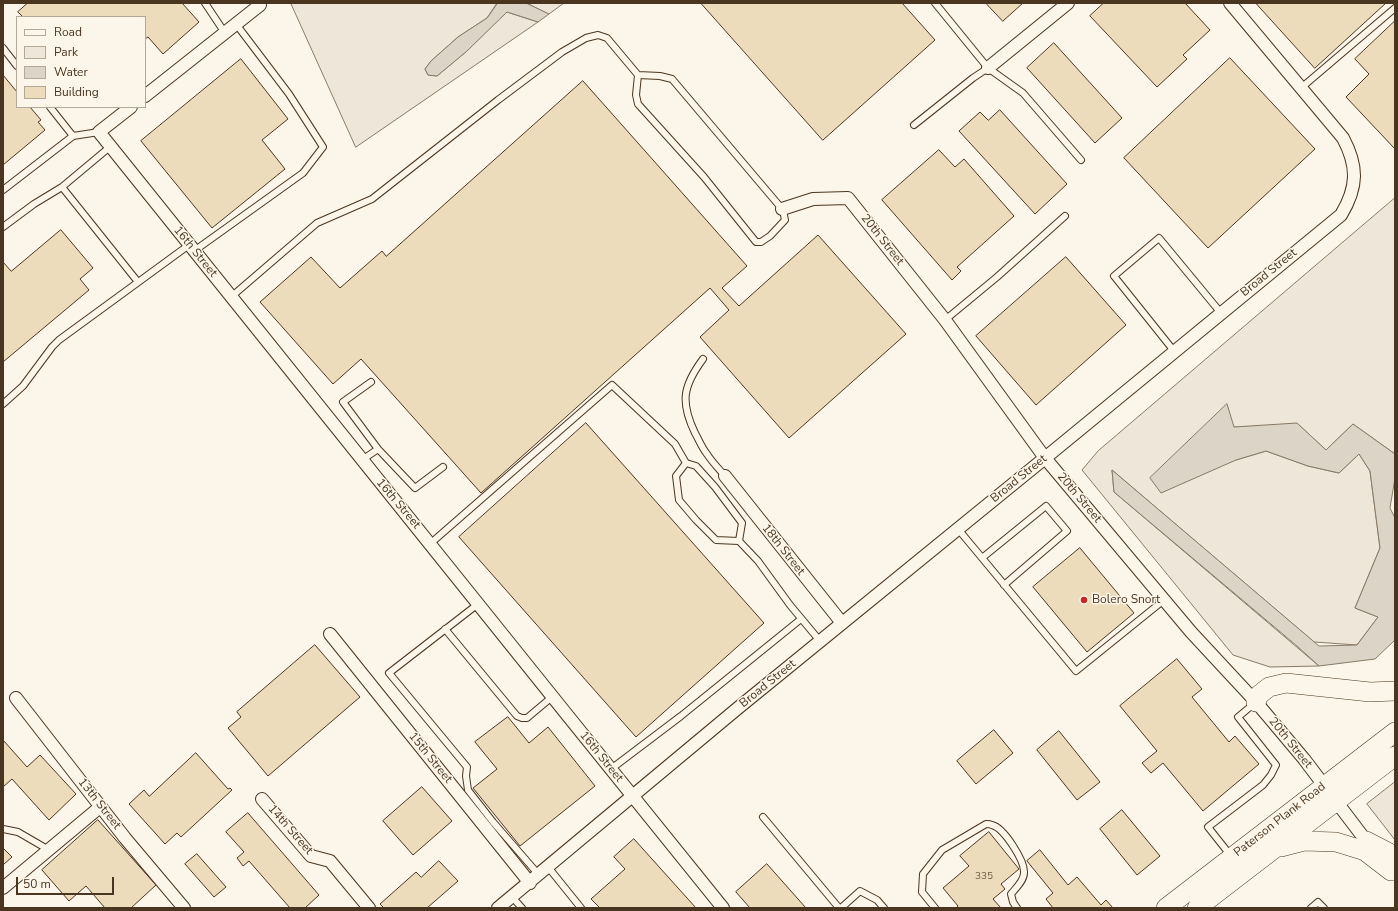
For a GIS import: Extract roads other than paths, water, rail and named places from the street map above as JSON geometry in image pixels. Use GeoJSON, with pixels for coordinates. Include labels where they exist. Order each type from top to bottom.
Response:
{"type":"FeatureCollection","features":[{"type":"Feature","properties":{"kind":"main road"},"geometry":{"type":"LineString","coordinates":[[1256,702],[1259,695],[1269,687],[1286,683],[1360,691],[1395,691]]}},
{"type":"Feature","properties":{"kind":"main road","name":"Paterson Plank Road"},"geometry":{"type":"LineString","coordinates":[[1166,908],[1395,732]]}},
{"type":"Feature","properties":{"kind":"main road","name":"Paterson Plank Road"},"geometry":{"type":"LineString","coordinates":[[1197,908],[1395,756]]}},
{"type":"Feature","properties":{"kind":"main road"},"geometry":{"type":"LineString","coordinates":[[1364,780],[1395,769]]}},
{"type":"Feature","properties":{"kind":"main road"},"geometry":{"type":"LineString","coordinates":[[1365,840],[1394,871]]}},
{"type":"Feature","properties":{"kind":"main road"},"geometry":{"type":"LineString","coordinates":[[1276,848],[1304,841],[1336,842],[1365,851],[1394,871]]}},
{"type":"Feature","properties":{"kind":"street"},"geometry":{"type":"LineString","coordinates":[[988,68],[1068,3]]}},
{"type":"Feature","properties":{"kind":"street","name":"Broad Street"},"geometry":{"type":"LineString","coordinates":[[498,908],[820,641],[1046,458],[1174,351],[1341,215],[1353,190],[1355,177],[1354,164],[1350,150],[1343,138],[1230,3]]}},
{"type":"Feature","properties":{"kind":"street"},"geometry":{"type":"LineString","coordinates":[[146,95],[260,5]]}},
{"type":"Feature","properties":{"kind":"street"},"geometry":{"type":"LineString","coordinates":[[99,132],[130,108]]}},
{"type":"Feature","properties":{"kind":"street","name":"16th Street"},"geometry":{"type":"LineString","coordinates":[[99,132],[723,908]]}},
{"type":"Feature","properties":{"kind":"street","name":"20th Street"},"geometry":{"type":"LineString","coordinates":[[782,209],[813,199],[848,198],[945,320],[1046,458],[1190,632],[1256,702],[1336,801],[1365,840]]}},
{"type":"Feature","properties":{"kind":"street","name":"18th Street"},"geometry":{"type":"LineString","coordinates":[[725,476],[842,624]]}},
{"type":"Feature","properties":{"kind":"street","name":"15th Street"},"geometry":{"type":"LineString","coordinates":[[330,634],[534,879]]}},
{"type":"Feature","properties":{"kind":"street","name":"13th Street"},"geometry":{"type":"LineString","coordinates":[[16,698],[100,807],[184,908]]}},
{"type":"Feature","properties":{"kind":"street","name":"14th Street"},"geometry":{"type":"LineString","coordinates":[[262,798],[311,856],[330,861],[369,908]]}},
{"type":"Feature","properties":{"kind":"street"},"geometry":{"type":"LineString","coordinates":[[3,888],[100,807]]}},
{"type":"Feature","properties":{"kind":"lane"},"geometry":{"type":"LineString","coordinates":[[205,3],[225,33]]}},
{"type":"Feature","properties":{"kind":"lane"},"geometry":{"type":"LineString","coordinates":[[935,3],[988,68],[1023,93],[1081,160]]}},
{"type":"Feature","properties":{"kind":"lane"},"geometry":{"type":"LineString","coordinates":[[1301,88],[1395,8]]}},
{"type":"Feature","properties":{"kind":"lane"},"geometry":{"type":"LineString","coordinates":[[3,404],[24,386],[52,347],[59,340],[138,282],[192,248],[302,173],[323,147],[289,94],[236,24]]}},
{"type":"Feature","properties":{"kind":"lane"},"geometry":{"type":"LineString","coordinates":[[231,297],[317,223],[372,199],[562,52],[586,38],[598,35],[607,38],[638,75],[636,95],[638,104],[704,176],[756,242],[761,242],[770,236],[785,220],[782,209],[672,79],[660,76],[638,75]]}},
{"type":"Feature","properties":{"kind":"lane"},"geometry":{"type":"LineString","coordinates":[[3,48],[16,65]]}},
{"type":"Feature","properties":{"kind":"lane"},"geometry":{"type":"LineString","coordinates":[[914,125],[973,78],[988,68]]}},
{"type":"Feature","properties":{"kind":"lane"},"geometry":{"type":"LineString","coordinates":[[51,108],[73,136]]}},
{"type":"Feature","properties":{"kind":"lane"},"geometry":{"type":"LineString","coordinates":[[3,190],[73,136],[99,132]]}},
{"type":"Feature","properties":{"kind":"lane"},"geometry":{"type":"LineString","coordinates":[[3,227],[34,204],[62,187],[111,146]]}},
{"type":"Feature","properties":{"kind":"lane"},"geometry":{"type":"LineString","coordinates":[[62,187],[138,282]]}},
{"type":"Feature","properties":{"kind":"lane"},"geometry":{"type":"LineString","coordinates":[[945,320],[997,278],[1065,216]]}},
{"type":"Feature","properties":{"kind":"lane"},"geometry":{"type":"LineString","coordinates":[[1174,351],[1114,276],[1160,238],[1221,313]]}},
{"type":"Feature","properties":{"kind":"lane"},"geometry":{"type":"LineString","coordinates":[[703,359],[694,372],[686,395],[685,405],[688,417],[706,454],[725,476]]}},
{"type":"Feature","properties":{"kind":"lane"},"geometry":{"type":"LineString","coordinates":[[371,382],[343,402],[378,449],[415,488],[443,467]]}},
{"type":"Feature","properties":{"kind":"lane"},"geometry":{"type":"LineString","coordinates":[[430,543],[612,385],[675,444],[686,463],[696,466],[715,487],[742,523],[739,541]]}},
{"type":"Feature","properties":{"kind":"lane"},"geometry":{"type":"LineString","coordinates":[[362,460],[378,449]]}},
{"type":"Feature","properties":{"kind":"lane"},"geometry":{"type":"LineString","coordinates":[[686,463],[676,476],[679,500],[716,540],[739,541],[758,561],[801,619],[820,641]]}},
{"type":"Feature","properties":{"kind":"lane"},"geometry":{"type":"LineString","coordinates":[[982,558],[1046,506],[1068,532],[1004,585]]}},
{"type":"Feature","properties":{"kind":"lane"},"geometry":{"type":"LineString","coordinates":[[958,529],[1076,671],[1164,600]]}},
{"type":"Feature","properties":{"kind":"lane"},"geometry":{"type":"LineString","coordinates":[[478,604],[389,673],[467,767],[466,776],[468,790],[534,879]]}},
{"type":"Feature","properties":{"kind":"lane"},"geometry":{"type":"LineString","coordinates":[[611,769],[681,716],[801,619]]}},
{"type":"Feature","properties":{"kind":"lane"},"geometry":{"type":"LineString","coordinates":[[445,630],[517,716],[527,718],[552,696]]}},
{"type":"Feature","properties":{"kind":"lane"},"geometry":{"type":"LineString","coordinates":[[1232,857],[1208,827],[1263,785],[1271,775],[1276,765],[1238,717],[1256,702]]}},
{"type":"Feature","properties":{"kind":"lane"},"geometry":{"type":"LineString","coordinates":[[763,817],[840,908],[860,891],[877,900],[884,908]]}},
{"type":"Feature","properties":{"kind":"lane"},"geometry":{"type":"LineString","coordinates":[[935,908],[922,892],[923,874],[942,850],[986,824],[993,825],[1001,831],[1023,864],[1024,874],[1021,881],[1011,894],[1013,902],[1017,908]]}},
{"type":"Feature","properties":{"kind":"lane"},"geometry":{"type":"LineString","coordinates":[[3,828],[18,832],[49,850]]}},
{"type":"Feature","properties":{"kind":"lane"},"geometry":{"type":"LineString","coordinates":[[548,867],[581,908]]}},
{"type":"Feature","properties":{"kind":"lane"},"geometry":{"type":"LineString","coordinates":[[512,897],[522,908]]}},
{"type":"Feature","properties":{"kind":"lane"},"geometry":{"type":"LineString","coordinates":[[1311,908],[1318,902],[1324,908]]}},
{"type":"Feature","properties":{"kind":"water"},"geometry":{"type":"Polygon","coordinates":[[[498,3],[526,3],[549,14],[538,22],[507,12],[467,51],[437,76],[428,75],[425,69],[431,61],[458,37],[487,18],[498,3]]]}},
{"type":"Feature","properties":{"kind":"water"},"geometry":{"type":"Polygon","coordinates":[[[1227,404],[1234,427],[1297,423],[1326,450],[1353,424],[1395,454],[1395,478],[1390,508],[1395,518],[1395,640],[1375,659],[1319,666],[1114,492],[1112,470],[1319,646],[1357,645],[1378,617],[1355,608],[1380,548],[1370,471],[1359,454],[1339,473],[1308,466],[1266,451],[1236,460],[1161,493],[1150,478],[1227,404]]]}},
{"type":"Feature","properties":{"kind":"place","name":"Bolero Snort"},"geometry":{"type":"Point","coordinates":[1084,600]}}]}
